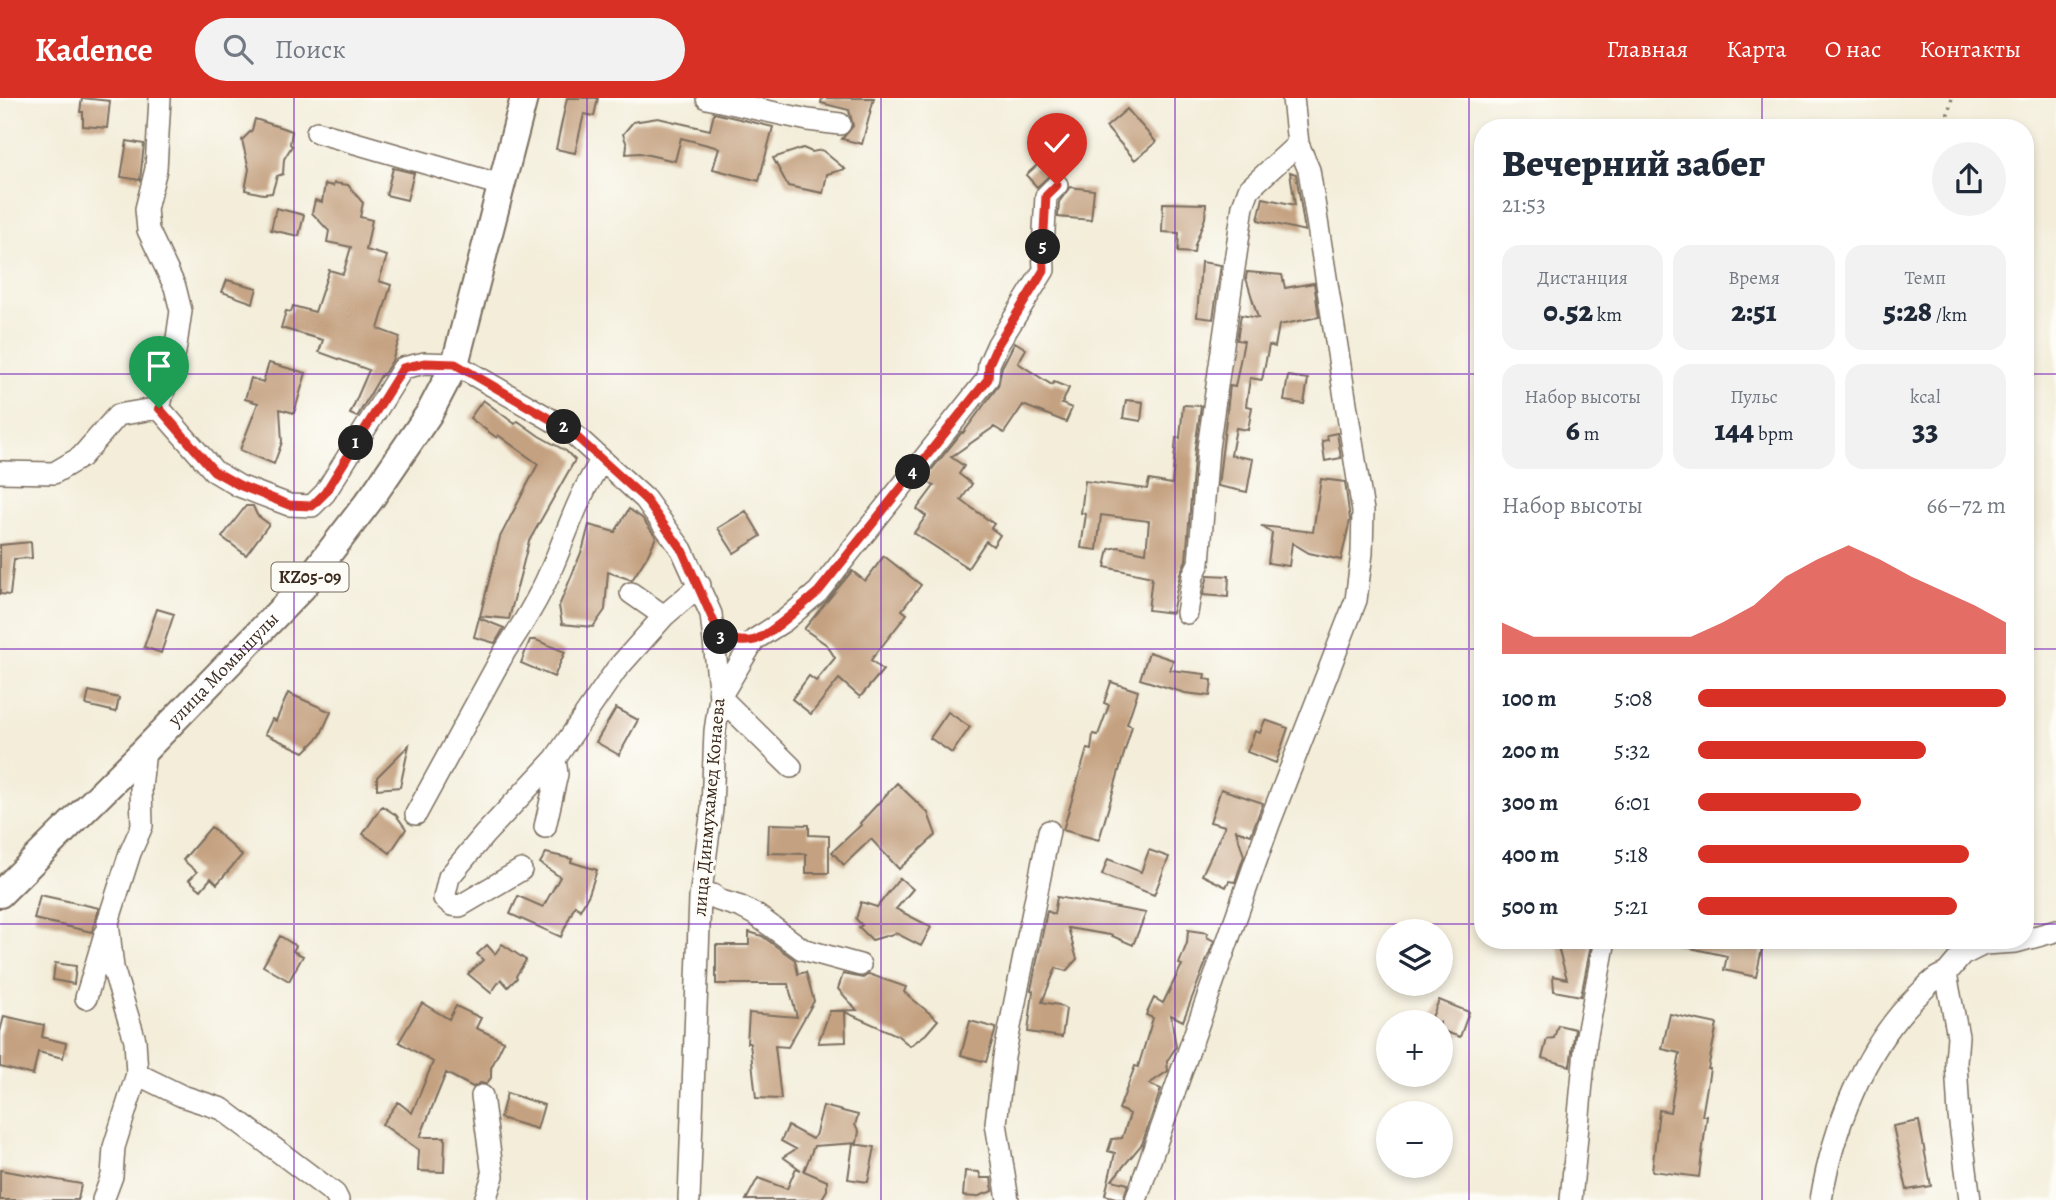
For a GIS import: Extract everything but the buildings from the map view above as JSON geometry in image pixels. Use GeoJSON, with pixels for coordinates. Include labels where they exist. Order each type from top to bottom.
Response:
{"type":"FeatureCollection","features":[{"type":"Feature","properties":{"kind":"main road","name":"KZ05-09"},"geometry":{"type":"LineString","coordinates":[[501,185],[524,98]]}},
{"type":"Feature","properties":{"kind":"main road","name":"улица Момышулы"},"geometry":{"type":"LineString","coordinates":[[0,894],[302,588],[372,497],[430,412],[455,364],[501,185]]}},
{"type":"Feature","properties":{"kind":"street"},"geometry":{"type":"LineString","coordinates":[[159,408],[175,352],[181,311],[175,287],[148,230],[146,209],[156,169],[160,98]]}},
{"type":"Feature","properties":{"kind":"street"},"geometry":{"type":"LineString","coordinates":[[707,98],[808,120],[840,124]]}},
{"type":"Feature","properties":{"kind":"street"},"geometry":{"type":"LineString","coordinates":[[1136,1200],[1269,824],[1356,600],[1362,553],[1363,511],[1309,170],[1298,144],[1293,98]]}},
{"type":"Feature","properties":{"kind":"street"},"geometry":{"type":"LineString","coordinates":[[317,132],[501,185]]}},
{"type":"Feature","properties":{"kind":"street"},"geometry":{"type":"LineString","coordinates":[[1187,613],[1193,576],[1199,563],[1208,448],[1243,206],[1249,189],[1298,144]]}},
{"type":"Feature","properties":{"kind":"street"},"geometry":{"type":"LineString","coordinates":[[791,767],[720,697],[754,640],[784,621],[818,592],[988,379],[989,364],[998,344],[1044,270],[1046,196],[1057,185]]}},
{"type":"Feature","properties":{"kind":"street"},"geometry":{"type":"LineString","coordinates":[[159,408],[214,471],[239,485],[289,505],[312,506],[325,493],[403,368],[425,363],[455,364]]}},
{"type":"Feature","properties":{"kind":"street","name":"лица Динмухамед Конаева"},"geometry":{"type":"LineString","coordinates":[[455,364],[569,430],[645,499],[682,550],[711,614],[720,697],[715,731],[712,809],[700,898],[689,1200]]}},
{"type":"Feature","properties":{"kind":"street"},"geometry":{"type":"LineString","coordinates":[[0,472],[54,473],[80,457],[118,415],[159,408]]}},
{"type":"Feature","properties":{"kind":"street"},"geometry":{"type":"LineString","coordinates":[[416,814],[505,651],[522,628],[551,571],[566,528],[590,477],[602,460]]}},
{"type":"Feature","properties":{"kind":"street"},"geometry":{"type":"LineString","coordinates":[[521,870],[460,906],[452,905],[444,898],[449,877],[555,759],[616,670],[664,616],[700,585]]}},
{"type":"Feature","properties":{"kind":"street"},"geometry":{"type":"LineString","coordinates":[[631,593],[664,616]]}},
{"type":"Feature","properties":{"kind":"street"},"geometry":{"type":"LineString","coordinates":[[711,614],[721,638],[754,640]]}},
{"type":"Feature","properties":{"kind":"street"},"geometry":{"type":"LineString","coordinates":[[86,998],[130,853],[142,826],[141,788],[145,750]]}},
{"type":"Feature","properties":{"kind":"street"},"geometry":{"type":"LineString","coordinates":[[545,827],[557,774],[555,759]]}},
{"type":"Feature","properties":{"kind":"street"},"geometry":{"type":"LineString","coordinates":[[1008,1200],[996,1123],[1004,1057],[1049,831]]}},
{"type":"Feature","properties":{"kind":"street"},"geometry":{"type":"LineString","coordinates":[[700,898],[712,895],[718,900],[741,907],[802,949],[860,965]]}},
{"type":"Feature","properties":{"kind":"street"},"geometry":{"type":"LineString","coordinates":[[103,1200],[112,1176],[114,1147],[137,1074],[135,1040],[113,968],[108,922]]}},
{"type":"Feature","properties":{"kind":"street"},"geometry":{"type":"LineString","coordinates":[[2034,937],[2056,931]]}},
{"type":"Feature","properties":{"kind":"street"},"geometry":{"type":"LineString","coordinates":[[1571,1200],[1587,1040],[1603,949]]}},
{"type":"Feature","properties":{"kind":"street"},"geometry":{"type":"LineString","coordinates":[[1821,1200],[1832,1146],[1867,1060],[1913,1000],[1937,976],[1946,974],[1962,955],[1974,949]]}},
{"type":"Feature","properties":{"kind":"street"},"geometry":{"type":"LineString","coordinates":[[1946,974],[1958,1036],[1956,1062],[1959,1116],[1970,1200]]}},
{"type":"Feature","properties":{"kind":"street"},"geometry":{"type":"LineString","coordinates":[[137,1074],[183,1096],[222,1109],[335,1194],[338,1200]]}},
{"type":"Feature","properties":{"kind":"street"},"geometry":{"type":"LineString","coordinates":[[482,1096],[493,1176],[485,1200]]}},
{"type":"Feature","properties":{"kind":"path"},"geometry":{"type":"LineString","coordinates":[[1946,119],[1952,98]]}},
{"type":"Feature","properties":{"kind":"route"},"geometry":{"type":"LineString","coordinates":[[159,408],[214,471],[239,485],[289,505],[312,506],[325,493],[403,368],[425,363],[455,364],[569,430],[645,499],[682,550],[700,585],[721,638],[754,640],[784,621],[818,592],[988,379],[989,364],[998,344],[1044,270],[1046,196],[1057,185]]}}]}
